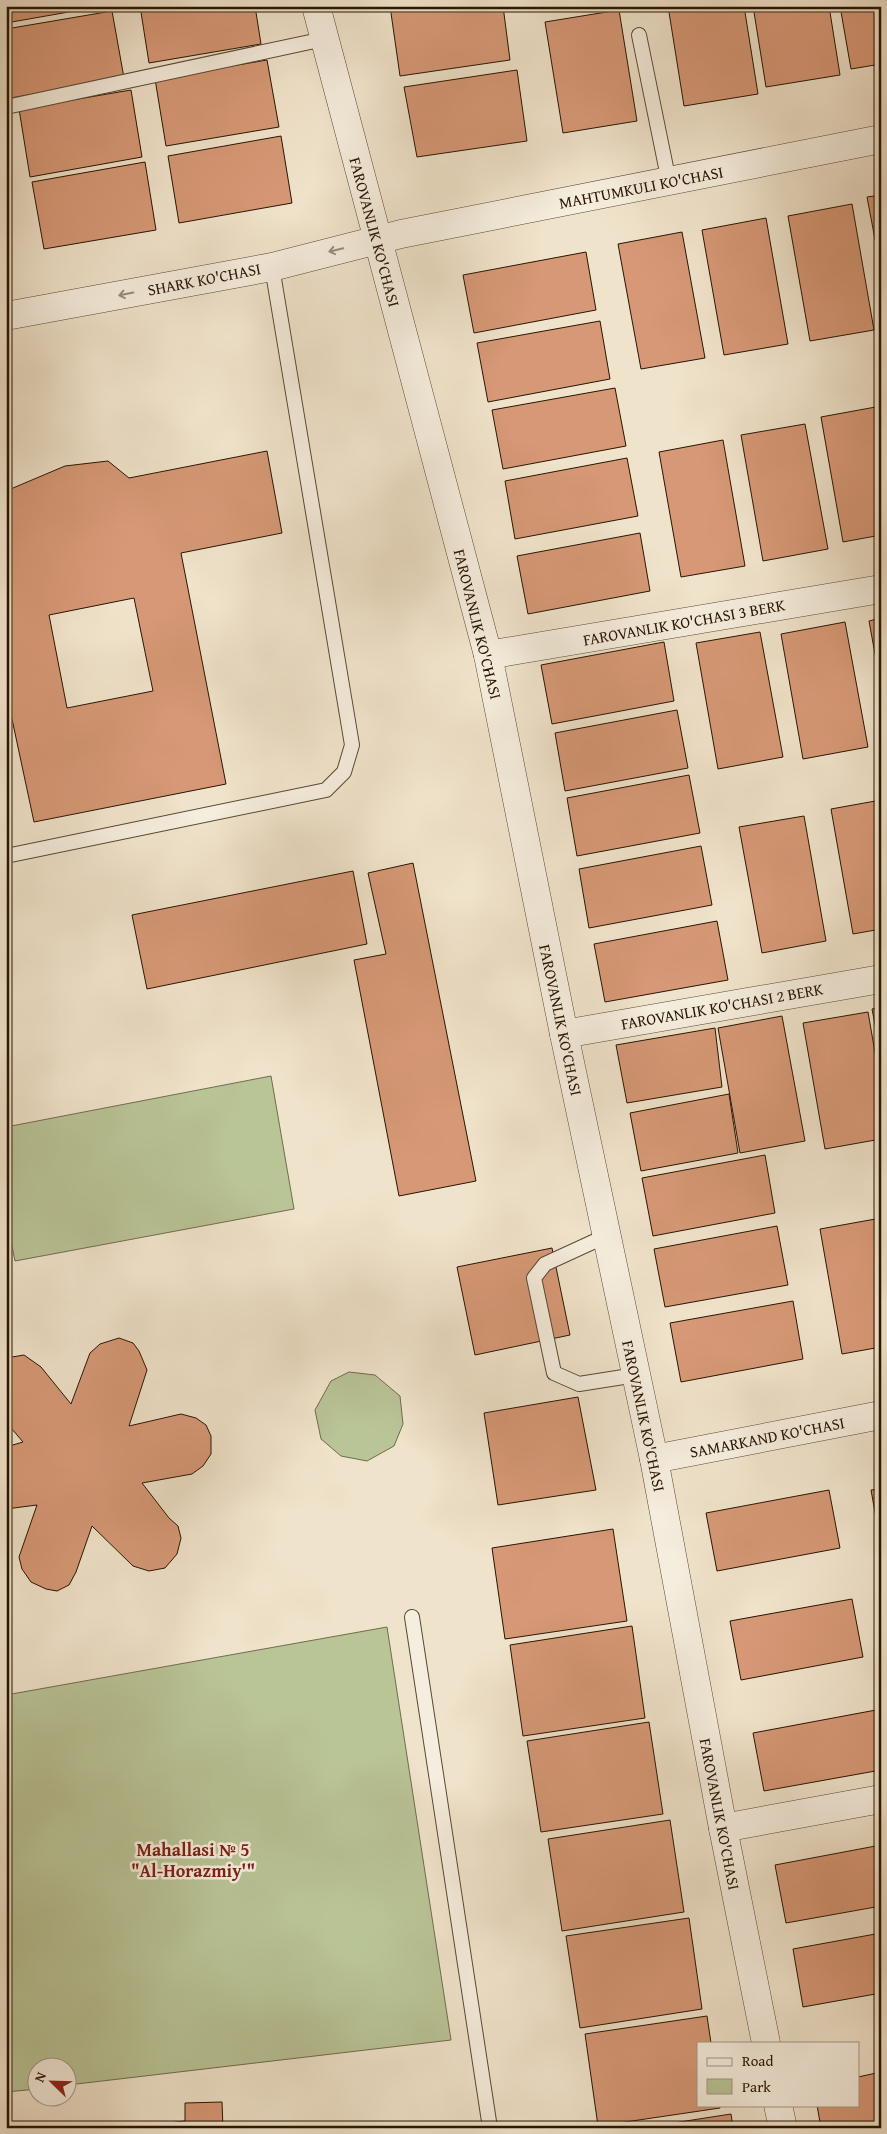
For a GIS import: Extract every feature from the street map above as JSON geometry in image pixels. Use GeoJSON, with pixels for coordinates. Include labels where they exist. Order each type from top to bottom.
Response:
{"type":"FeatureCollection","features":[{"type":"Feature","properties":{"kind":"street","name":"FAROVANLIK KO'CHASI"},"geometry":{"type":"LineString","coordinates":[[316,6],[324,39],[389,237],[488,655],[564,1034],[654,1459],[723,1828],[766,2042]]}},
{"type":"Feature","properties":{"kind":"street","name":"MAHTUMKULI KO'CHASI"},"geometry":{"type":"LineString","coordinates":[[389,237],[881,140]]}},
{"type":"Feature","properties":{"kind":"street","name":"SHARK KO'CHASI"},"geometry":{"type":"LineString","coordinates":[[6,316],[272,267],[389,237]]}},
{"type":"Feature","properties":{"kind":"street","name":"FAROVANLIK KO'CHASI 3 BERK"},"geometry":{"type":"LineString","coordinates":[[488,655],[881,589]]}},
{"type":"Feature","properties":{"kind":"street","name":"FAROVANLIK KO'CHASI 2 BERK"},"geometry":{"type":"LineString","coordinates":[[564,1034],[881,979]]}},
{"type":"Feature","properties":{"kind":"street","name":"SAMARKAND KO'CHASI"},"geometry":{"type":"LineString","coordinates":[[654,1459],[881,1415]]}},
{"type":"Feature","properties":{"kind":"street"},"geometry":{"type":"LineString","coordinates":[[723,1828],[881,1799]]}},
{"type":"Feature","properties":{"kind":"street"},"geometry":{"type":"LineString","coordinates":[[778,2106],[783,2128]]}},
{"type":"Feature","properties":{"kind":"lane"},"geometry":{"type":"LineString","coordinates":[[640,35],[669,182]]}},
{"type":"Feature","properties":{"kind":"lane"},"geometry":{"type":"LineString","coordinates":[[6,107],[324,39]]}},
{"type":"Feature","properties":{"kind":"lane"},"geometry":{"type":"LineString","coordinates":[[6,856],[326,790],[344,772],[352,745],[272,267]]}},
{"type":"Feature","properties":{"kind":"lane"},"geometry":{"type":"LineString","coordinates":[[606,1236],[544,1264],[534,1278],[554,1373],[579,1384],[636,1375]]}},
{"type":"Feature","properties":{"kind":"lane"},"geometry":{"type":"LineString","coordinates":[[412,1617],[490,2128]]}},
{"type":"Feature","properties":{"kind":"green space"},"geometry":{"type":"Polygon","coordinates":[[[271,1076],[294,1209],[15,1261],[6,1216],[6,1127],[271,1076]]]}},
{"type":"Feature","properties":{"kind":"green space"},"geometry":{"type":"Polygon","coordinates":[[[349,1372],[375,1375],[400,1396],[403,1424],[394,1446],[367,1461],[341,1456],[321,1439],[315,1410],[331,1381],[349,1372]]]}},
{"type":"Feature","properties":{"kind":"green space"},"geometry":{"type":"Polygon","coordinates":[[[387,1627],[451,2040],[78,2084],[78,2056],[28,2056],[28,2090],[6,2092],[6,1695],[387,1627]]]}},
{"type":"Feature","properties":{"kind":"building"},"geometry":{"type":"Polygon","coordinates":[[[6,6],[103,6],[6,23],[6,6]]]}},
{"type":"Feature","properties":{"kind":"building"},"geometry":{"type":"Polygon","coordinates":[[[140,6],[255,6],[261,44],[149,63],[140,6]]]}},
{"type":"Feature","properties":{"kind":"building"},"geometry":{"type":"Polygon","coordinates":[[[390,6],[503,6],[510,60],[400,76],[390,6]]]}},
{"type":"Feature","properties":{"kind":"building"},"geometry":{"type":"Polygon","coordinates":[[[668,6],[744,6],[758,94],[684,106],[668,6]]]}},
{"type":"Feature","properties":{"kind":"building"},"geometry":{"type":"Polygon","coordinates":[[[753,6],[829,6],[840,75],[766,87],[753,6]]]}},
{"type":"Feature","properties":{"kind":"building"},"geometry":{"type":"Polygon","coordinates":[[[840,6],[881,6],[881,64],[851,69],[840,6]]]}},
{"type":"Feature","properties":{"kind":"building"},"geometry":{"type":"Polygon","coordinates":[[[619,10],[637,121],[563,133],[545,22],[619,10]]]}},
{"type":"Feature","properties":{"kind":"building"},"geometry":{"type":"Polygon","coordinates":[[[112,11],[124,78],[11,98],[6,68],[6,29],[112,11]]]}},
{"type":"Feature","properties":{"kind":"building"},"geometry":{"type":"Polygon","coordinates":[[[267,60],[279,127],[166,146],[155,79],[267,60]]]}},
{"type":"Feature","properties":{"kind":"building"},"geometry":{"type":"Polygon","coordinates":[[[517,70],[527,141],[417,157],[404,87],[517,70]]]}},
{"type":"Feature","properties":{"kind":"building"},"geometry":{"type":"Polygon","coordinates":[[[131,90],[142,157],[30,177],[19,109],[131,90]]]}},
{"type":"Feature","properties":{"kind":"building"},"geometry":{"type":"Polygon","coordinates":[[[281,136],[292,203],[179,223],[168,156],[281,136]]]}},
{"type":"Feature","properties":{"kind":"building"},"geometry":{"type":"Polygon","coordinates":[[[145,162],[156,230],[44,249],[32,182],[145,162]]]}},
{"type":"Feature","properties":{"kind":"building"},"geometry":{"type":"Polygon","coordinates":[[[881,195],[881,271],[867,197],[881,195]]]}},
{"type":"Feature","properties":{"kind":"building"},"geometry":{"type":"Polygon","coordinates":[[[852,204],[874,330],[810,341],[788,216],[852,204]]]}},
{"type":"Feature","properties":{"kind":"building"},"geometry":{"type":"Polygon","coordinates":[[[766,218],[788,344],[724,355],[702,230],[766,218]]]}},
{"type":"Feature","properties":{"kind":"building"},"geometry":{"type":"Polygon","coordinates":[[[682,232],[705,358],[641,369],[618,244],[682,232]]]}},
{"type":"Feature","properties":{"kind":"building"},"geometry":{"type":"Polygon","coordinates":[[[586,252],[596,310],[474,333],[463,275],[586,252]]]}},
{"type":"Feature","properties":{"kind":"building"},"geometry":{"type":"Polygon","coordinates":[[[600,321],[610,379],[488,402],[477,343],[600,321]]]}},
{"type":"Feature","properties":{"kind":"building"},"geometry":{"type":"Polygon","coordinates":[[[615,388],[626,446],[503,469],[492,410],[615,388]]]}},
{"type":"Feature","properties":{"kind":"building"},"geometry":{"type":"Polygon","coordinates":[[[881,406],[881,535],[843,542],[821,417],[881,406]]]}},
{"type":"Feature","properties":{"kind":"building"},"geometry":{"type":"Polygon","coordinates":[[[805,424],[828,549],[763,561],[741,435],[805,424]]]}},
{"type":"Feature","properties":{"kind":"building"},"geometry":{"type":"Polygon","coordinates":[[[723,440],[745,566],[681,577],[659,452],[723,440]]]}},
{"type":"Feature","properties":{"kind":"building"},"geometry":{"type":"Polygon","coordinates":[[[267,451],[282,533],[181,553],[226,784],[34,822],[6,691],[6,495],[13,488],[65,466],[108,461],[129,478],[267,451]],[[134,598],[49,615],[67,708],[153,691],[134,598]]]}},
{"type":"Feature","properties":{"kind":"building"},"geometry":{"type":"Polygon","coordinates":[[[627,458],[638,516],[515,539],[505,481],[627,458]]]}},
{"type":"Feature","properties":{"kind":"building"},"geometry":{"type":"Polygon","coordinates":[[[640,533],[650,591],[528,614],[517,556],[640,533]]]}},
{"type":"Feature","properties":{"kind":"building"},"geometry":{"type":"Polygon","coordinates":[[[881,618],[881,687],[869,621],[881,618]]]}},
{"type":"Feature","properties":{"kind":"building"},"geometry":{"type":"Polygon","coordinates":[[[845,622],[868,747],[803,759],[781,634],[845,622]]]}},
{"type":"Feature","properties":{"kind":"building"},"geometry":{"type":"Polygon","coordinates":[[[760,632],[783,757],[718,769],[696,643],[760,632]]]}},
{"type":"Feature","properties":{"kind":"building"},"geometry":{"type":"Polygon","coordinates":[[[664,642],[674,701],[552,724],[541,665],[664,642]]]}},
{"type":"Feature","properties":{"kind":"building"},"geometry":{"type":"Polygon","coordinates":[[[677,710],[688,768],[565,791],[555,733],[677,710]]]}},
{"type":"Feature","properties":{"kind":"building"},"geometry":{"type":"Polygon","coordinates":[[[689,775],[700,833],[577,856],[567,798],[689,775]]]}},
{"type":"Feature","properties":{"kind":"building"},"geometry":{"type":"Polygon","coordinates":[[[881,800],[881,929],[853,934],[831,809],[881,800]]]}},
{"type":"Feature","properties":{"kind":"building"},"geometry":{"type":"Polygon","coordinates":[[[804,816],[826,941],[762,953],[739,827],[804,816]]]}},
{"type":"Feature","properties":{"kind":"building"},"geometry":{"type":"Polygon","coordinates":[[[701,846],[712,905],[589,928],[579,869],[701,846]]]}},
{"type":"Feature","properties":{"kind":"building"},"geometry":{"type":"Polygon","coordinates":[[[413,863],[476,1181],[399,1196],[354,960],[386,954],[368,873],[413,863]]]}},
{"type":"Feature","properties":{"kind":"building"},"geometry":{"type":"Polygon","coordinates":[[[353,871],[367,944],[147,989],[132,915],[353,871]]]}},
{"type":"Feature","properties":{"kind":"building"},"geometry":{"type":"Polygon","coordinates":[[[717,921],[728,980],[605,1002],[594,944],[717,921]]]}},
{"type":"Feature","properties":{"kind":"building"},"geometry":{"type":"Polygon","coordinates":[[[881,1007],[881,1056],[872,1009],[881,1007]]]}},
{"type":"Feature","properties":{"kind":"building"},"geometry":{"type":"Polygon","coordinates":[[[868,1012],[881,1087],[881,1139],[825,1149],[803,1023],[868,1012]]]}},
{"type":"Feature","properties":{"kind":"building"},"geometry":{"type":"Polygon","coordinates":[[[782,1016],[805,1141],[740,1153],[718,1028],[782,1016]]]}},
{"type":"Feature","properties":{"kind":"building"},"geometry":{"type":"Polygon","coordinates":[[[715,1028],[722,1087],[627,1103],[616,1045],[715,1028]]]}},
{"type":"Feature","properties":{"kind":"building"},"geometry":{"type":"Polygon","coordinates":[[[729,1094],[738,1153],[641,1171],[630,1113],[729,1094]]]}},
{"type":"Feature","properties":{"kind":"building"},"geometry":{"type":"Polygon","coordinates":[[[765,1155],[775,1213],[653,1236],[642,1178],[765,1155]]]}},
{"type":"Feature","properties":{"kind":"building"},"geometry":{"type":"Polygon","coordinates":[[[881,1218],[881,1347],[842,1354],[820,1229],[881,1218]]]}},
{"type":"Feature","properties":{"kind":"building"},"geometry":{"type":"Polygon","coordinates":[[[777,1226],[788,1285],[665,1307],[654,1249],[777,1226]]]}},
{"type":"Feature","properties":{"kind":"building"},"geometry":{"type":"Polygon","coordinates":[[[552,1248],[570,1335],[475,1355],[457,1267],[552,1248]]]}},
{"type":"Feature","properties":{"kind":"building"},"geometry":{"type":"Polygon","coordinates":[[[793,1301],[803,1359],[681,1382],[670,1323],[793,1301]]]}},
{"type":"Feature","properties":{"kind":"building"},"geometry":{"type":"Polygon","coordinates":[[[119,1338],[133,1343],[139,1351],[147,1370],[129,1426],[181,1414],[196,1418],[206,1425],[211,1436],[211,1454],[203,1466],[192,1474],[142,1483],[169,1518],[178,1526],[181,1538],[177,1554],[165,1568],[149,1571],[133,1566],[92,1526],[76,1572],[69,1585],[57,1591],[46,1589],[31,1582],[22,1569],[19,1557],[37,1505],[6,1509],[6,1447],[23,1442],[6,1422],[6,1358],[24,1355],[41,1367],[71,1404],[90,1353],[100,1344],[119,1338]]]}},
{"type":"Feature","properties":{"kind":"building"},"geometry":{"type":"Polygon","coordinates":[[[578,1397],[596,1490],[498,1505],[484,1413],[578,1397]]]}},
{"type":"Feature","properties":{"kind":"building"},"geometry":{"type":"Polygon","coordinates":[[[881,1489],[881,1545],[871,1490],[881,1489]]]}},
{"type":"Feature","properties":{"kind":"building"},"geometry":{"type":"Polygon","coordinates":[[[829,1490],[840,1548],[717,1571],[706,1513],[829,1490]]]}},
{"type":"Feature","properties":{"kind":"building"},"geometry":{"type":"Polygon","coordinates":[[[613,1529],[627,1621],[505,1639],[492,1548],[613,1529]]]}},
{"type":"Feature","properties":{"kind":"building"},"geometry":{"type":"Polygon","coordinates":[[[852,1599],[863,1657],[741,1680],[730,1621],[852,1599]]]}},
{"type":"Feature","properties":{"kind":"building"},"geometry":{"type":"Polygon","coordinates":[[[632,1626],[645,1718],[523,1736],[510,1645],[632,1626]]]}},
{"type":"Feature","properties":{"kind":"building"},"geometry":{"type":"Polygon","coordinates":[[[876,1710],[881,1737],[881,1770],[764,1791],[753,1733],[876,1710]]]}},
{"type":"Feature","properties":{"kind":"building"},"geometry":{"type":"Polygon","coordinates":[[[649,1722],[663,1814],[541,1832],[527,1741],[649,1722]]]}},
{"type":"Feature","properties":{"kind":"building"},"geometry":{"type":"Polygon","coordinates":[[[670,1820],[684,1912],[562,1931],[548,1839],[670,1820]]]}},
{"type":"Feature","properties":{"kind":"building"},"geometry":{"type":"Polygon","coordinates":[[[881,1845],[881,1906],[786,1923],[775,1865],[881,1845]]]}},
{"type":"Feature","properties":{"kind":"building"},"geometry":{"type":"Polygon","coordinates":[[[689,1918],[702,2009],[580,2028],[566,1936],[689,1918]]]}},
{"type":"Feature","properties":{"kind":"building"},"geometry":{"type":"Polygon","coordinates":[[[881,1933],[881,1993],[803,2007],[793,1949],[881,1933]]]}},
{"type":"Feature","properties":{"kind":"building"},"geometry":{"type":"Polygon","coordinates":[[[707,2016],[711,2042],[697,2042],[697,2106],[720,2106],[720,2108],[598,2126],[585,2034],[707,2016]]]}},
{"type":"Feature","properties":{"kind":"building"},"geometry":{"type":"Polygon","coordinates":[[[881,2072],[881,2128],[821,2128],[817,2106],[860,2106],[860,2077],[881,2072]]]}},
{"type":"Feature","properties":{"kind":"building"},"geometry":{"type":"Polygon","coordinates":[[[222,2102],[223,2128],[123,2128],[185,2121],[185,2103],[222,2102]]]}},
{"type":"Feature","properties":{"kind":"building"},"geometry":{"type":"Polygon","coordinates":[[[731,2114],[733,2128],[641,2128],[731,2114]]]}},
{"type":"Feature","properties":{"kind":"district","name":"Mahallasi № 5 \"Аl-Horazmiy'\""},"geometry":{"type":"Point","coordinates":[193,1860]}}]}
